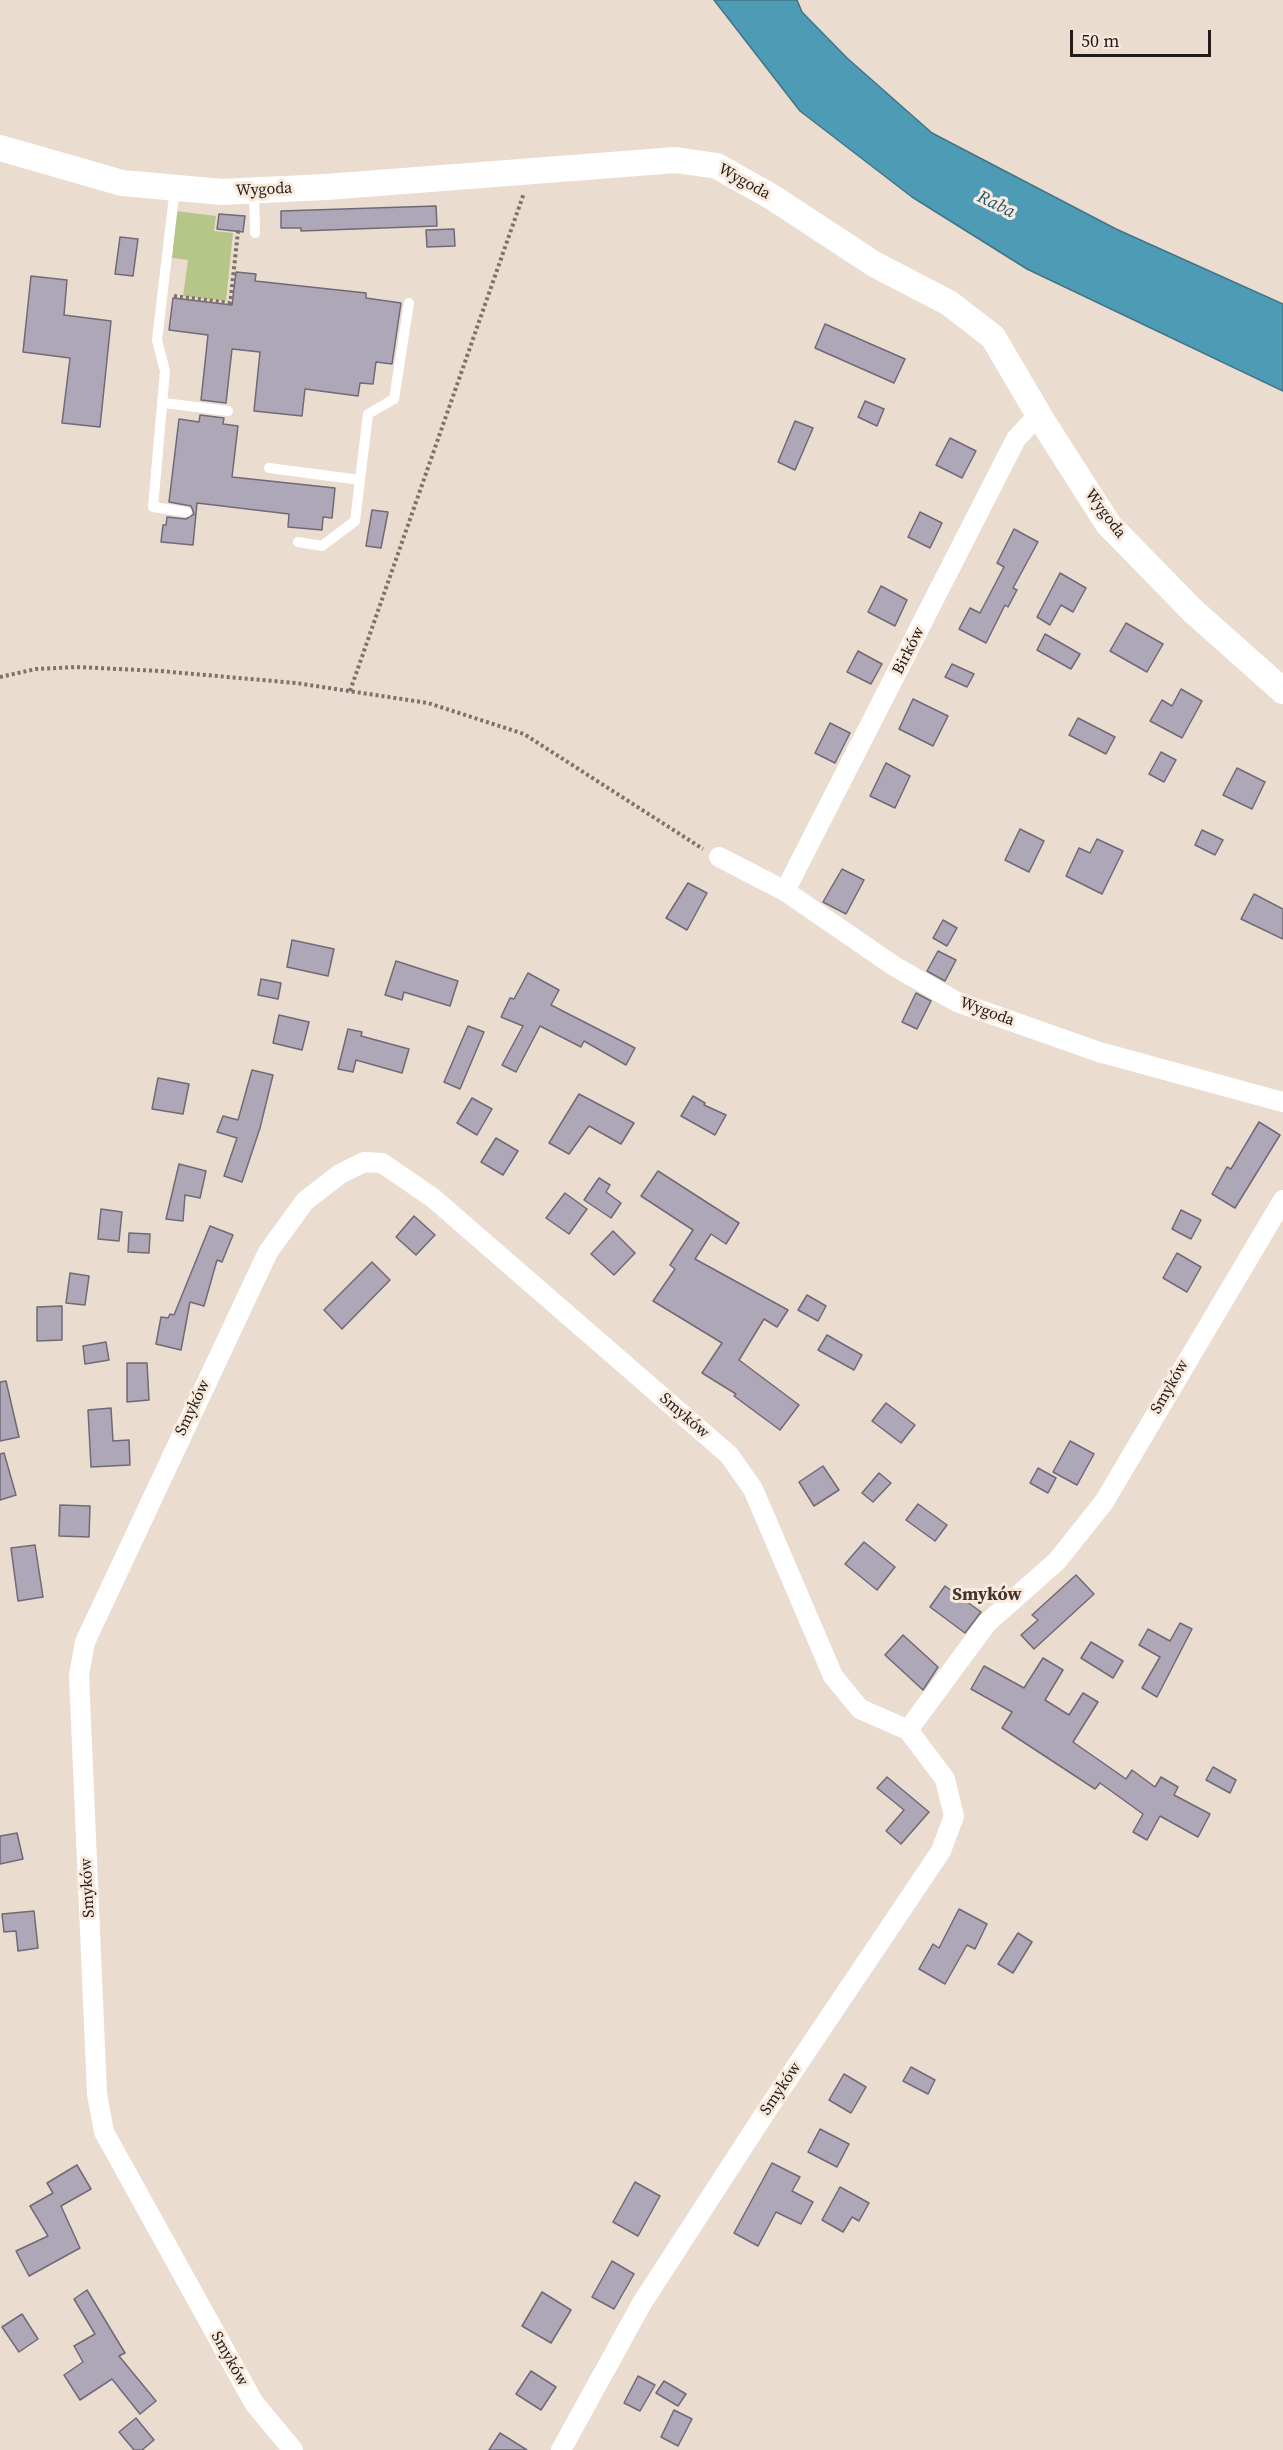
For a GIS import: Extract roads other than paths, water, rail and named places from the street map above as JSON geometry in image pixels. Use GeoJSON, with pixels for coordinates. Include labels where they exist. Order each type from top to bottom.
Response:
{"type":"FeatureCollection","features":[{"type":"Feature","properties":{"kind":"street","name":"Wygoda"},"geometry":{"type":"LineString","coordinates":[[0,148],[122,183],[254,192],[676,160],[717,166],[772,197],[874,264],[949,303],[993,337],[1038,415],[1108,524],[1193,611],[1283,691]]}},
{"type":"Feature","properties":{"kind":"street","name":"Birków"},"geometry":{"type":"LineString","coordinates":[[784,891],[1016,439],[1038,415]]}},
{"type":"Feature","properties":{"kind":"street","name":"Wygoda"},"geometry":{"type":"LineString","coordinates":[[719,858],[784,891],[894,966],[957,1002],[1099,1052],[1283,1102]]}},
{"type":"Feature","properties":{"kind":"street","name":"Smyków"},"geometry":{"type":"LineString","coordinates":[[293,2450],[254,2403],[104,2133],[97,2094],[79,1675],[85,1642],[182,1431],[268,1252],[305,1201],[340,1174],[364,1162],[382,1163],[433,1198],[729,1455],[753,1489],[833,1676],[860,1709],[908,1731],[945,1779],[954,1816],[941,1851],[767,2110],[642,2303],[561,2450]]}},
{"type":"Feature","properties":{"kind":"street","name":"Smyków"},"geometry":{"type":"LineString","coordinates":[[908,1731],[987,1623],[1057,1561],[1104,1502],[1283,1200]]}},
{"type":"Feature","properties":{"kind":"lane"},"geometry":{"type":"LineString","coordinates":[[175,188],[157,340],[165,371],[164,403],[153,507],[187,512]]}},
{"type":"Feature","properties":{"kind":"lane"},"geometry":{"type":"LineString","coordinates":[[254,192],[255,233]]}},
{"type":"Feature","properties":{"kind":"lane"},"geometry":{"type":"LineString","coordinates":[[298,542],[322,546],[355,521],[368,414],[394,399],[409,303]]}},
{"type":"Feature","properties":{"kind":"lane"},"geometry":{"type":"LineString","coordinates":[[164,403],[228,411]]}},
{"type":"Feature","properties":{"kind":"lane"},"geometry":{"type":"LineString","coordinates":[[269,468],[360,480]]}},
{"type":"Feature","properties":{"kind":"water","name":"Raba"},"geometry":{"type":"Polygon","coordinates":[[[714,0],[797,0],[802,12],[847,58],[932,133],[1116,229],[1283,304],[1283,391],[1027,269],[912,197],[800,111],[714,0]]]}},
{"type":"Feature","properties":{"kind":"district","name":"Smyków"},"geometry":{"type":"Point","coordinates":[987,1595]}}]}
